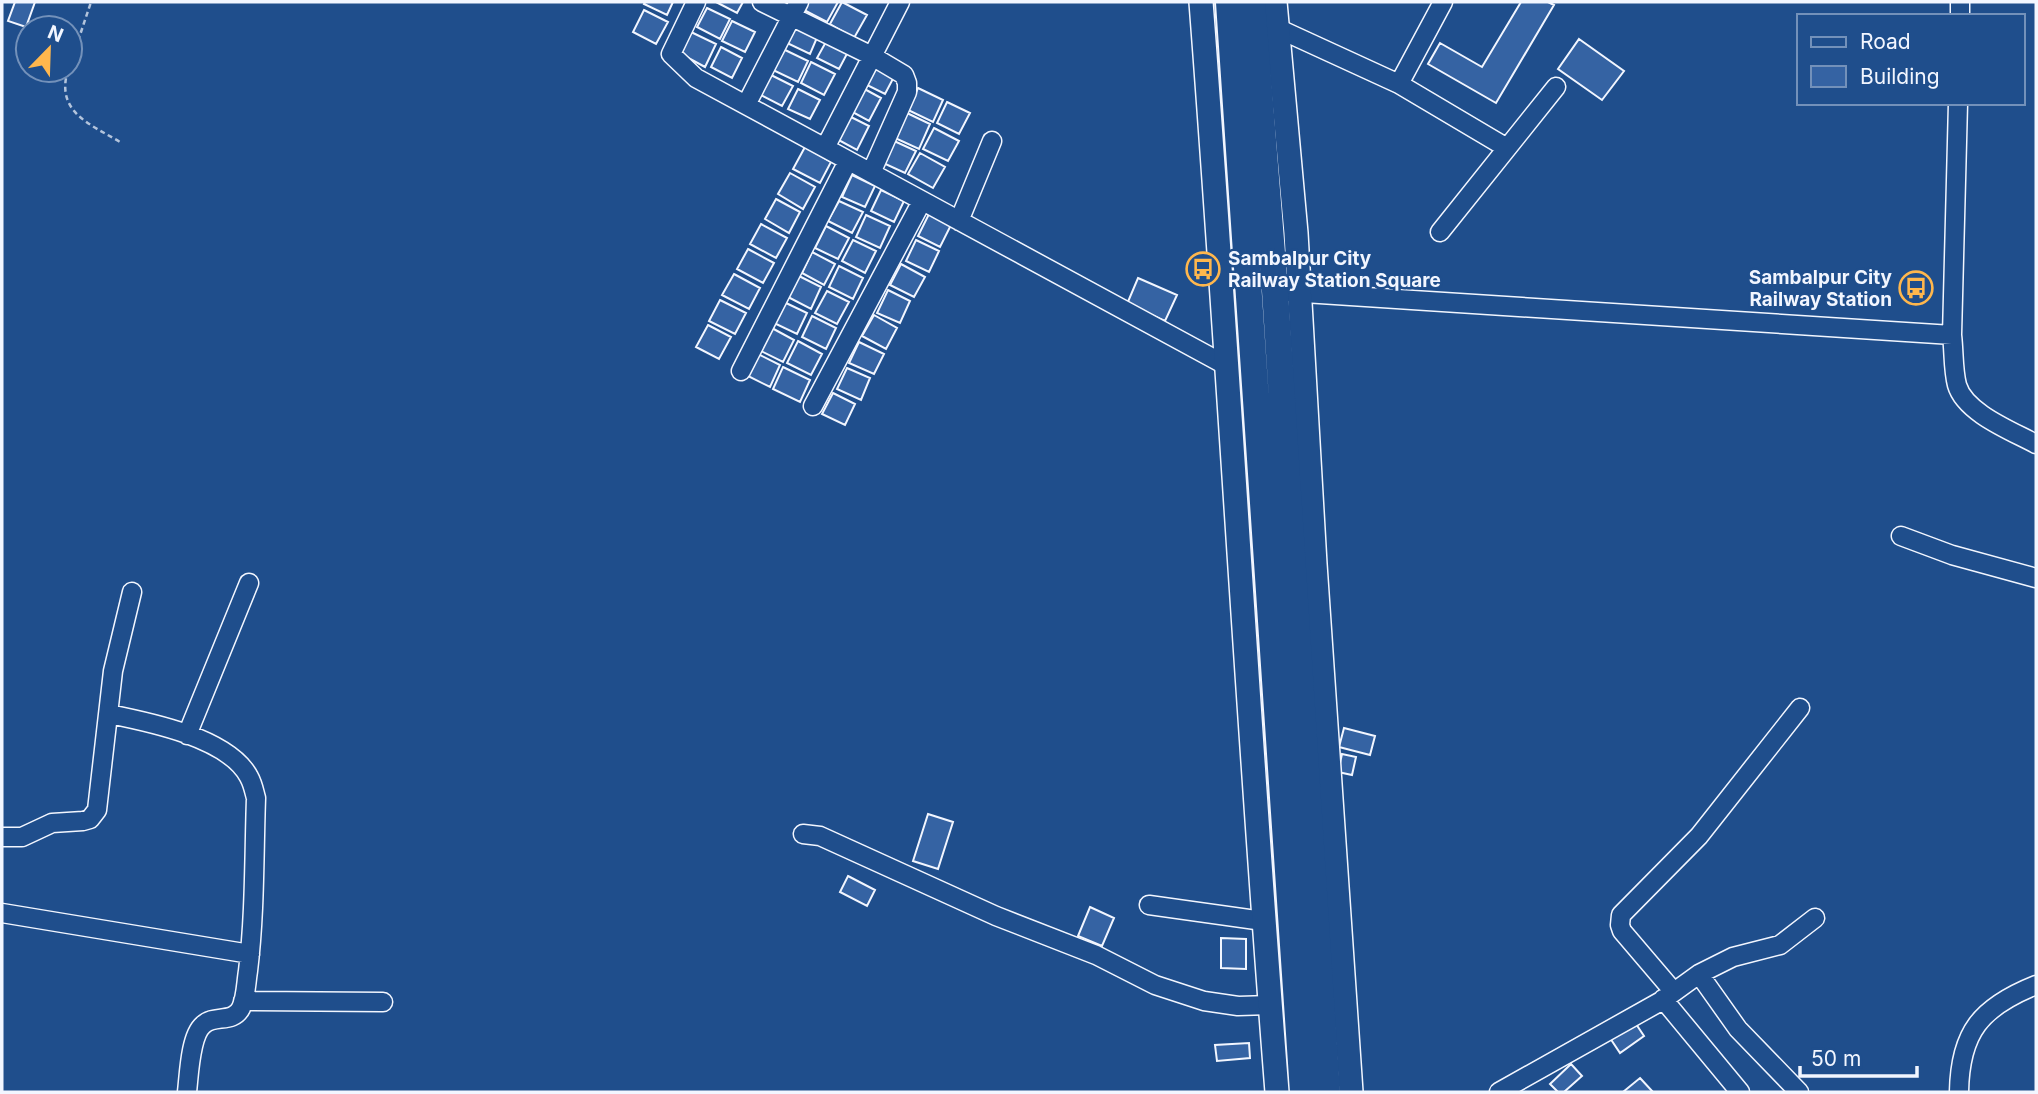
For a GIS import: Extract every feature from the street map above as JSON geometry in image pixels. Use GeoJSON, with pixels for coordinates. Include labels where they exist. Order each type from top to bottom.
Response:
{"type":"FeatureCollection","features":[{"type":"Feature","properties":{"kind":"highway"},"geometry":{"type":"LineString","coordinates":[[1229,2],[1236,293],[1303,1092]]}},
{"type":"Feature","properties":{"kind":"highway"},"geometry":{"type":"LineString","coordinates":[[1252,2],[1287,292],[1327,1092]]}},
{"type":"Feature","properties":{"kind":"main road"},"geometry":{"type":"LineString","coordinates":[[1202,2],[1236,293],[1228,367],[1277,1092]]}},
{"type":"Feature","properties":{"kind":"main road"},"geometry":{"type":"LineString","coordinates":[[1275,2],[1296,233],[1287,292],[1351,1092]]}},
{"type":"Feature","properties":{"kind":"street"},"geometry":{"type":"LineString","coordinates":[[696,2],[671,54],[696,78],[1228,367]]}},
{"type":"Feature","properties":{"kind":"street"},"geometry":{"type":"LineString","coordinates":[[762,2],[795,9],[904,75],[907,92],[871,173]]}},
{"type":"Feature","properties":{"kind":"street"},"geometry":{"type":"LineString","coordinates":[[825,148],[900,2]]}},
{"type":"Feature","properties":{"kind":"street"},"geometry":{"type":"LineString","coordinates":[[1399,84],[1443,2]]}},
{"type":"Feature","properties":{"kind":"street"},"geometry":{"type":"LineString","coordinates":[[746,105],[795,9]]}},
{"type":"Feature","properties":{"kind":"street"},"geometry":{"type":"LineString","coordinates":[[1277,28],[1399,84],[1507,148]]}},
{"type":"Feature","properties":{"kind":"street"},"geometry":{"type":"LineString","coordinates":[[1440,232],[1556,87]]}},
{"type":"Feature","properties":{"kind":"street"},"geometry":{"type":"LineString","coordinates":[[1958,105],[1952,335],[1956,383],[1967,402],[1980,413],[2036,444]]}},
{"type":"Feature","properties":{"kind":"street"},"geometry":{"type":"LineString","coordinates":[[959,221],[992,141]]}},
{"type":"Feature","properties":{"kind":"street"},"geometry":{"type":"LineString","coordinates":[[741,371],[848,160]]}},
{"type":"Feature","properties":{"kind":"street"},"geometry":{"type":"LineString","coordinates":[[813,406],[922,201]]}},
{"type":"Feature","properties":{"kind":"street"},"geometry":{"type":"LineString","coordinates":[[1236,293],[1287,292],[1952,335]]}},
{"type":"Feature","properties":{"kind":"street"},"geometry":{"type":"LineString","coordinates":[[1901,536],[1952,555],[2036,578]]}},
{"type":"Feature","properties":{"kind":"street"},"geometry":{"type":"LineString","coordinates":[[187,735],[249,583]]}},
{"type":"Feature","properties":{"kind":"street"},"geometry":{"type":"LineString","coordinates":[[2,837],[22,837],[52,822],[83,821],[94,815],[100,803],[113,671],[132,592]]}},
{"type":"Feature","properties":{"kind":"street"},"geometry":{"type":"LineString","coordinates":[[1740,1092],[1619,925],[1621,915],[1699,836],[1800,709]]}},
{"type":"Feature","properties":{"kind":"street"},"geometry":{"type":"LineString","coordinates":[[109,714],[163,724],[234,759],[249,776],[256,798],[250,954],[243,1001],[236,1014],[209,1021],[198,1031],[187,1092]]}},
{"type":"Feature","properties":{"kind":"street"},"geometry":{"type":"LineString","coordinates":[[803,834],[820,836],[996,916],[1096,955],[1155,985],[1204,1001],[1238,1006],[1270,1005]]}},
{"type":"Feature","properties":{"kind":"street"},"geometry":{"type":"LineString","coordinates":[[1149,905],[1264,921]]}},
{"type":"Feature","properties":{"kind":"street"},"geometry":{"type":"LineString","coordinates":[[2,913],[250,954]]}},
{"type":"Feature","properties":{"kind":"street"},"geometry":{"type":"LineString","coordinates":[[1499,1092],[1668,995],[1699,974],[1733,957],[1780,945],[1815,918]]}},
{"type":"Feature","properties":{"kind":"street"},"geometry":{"type":"LineString","coordinates":[[1699,974],[1738,1029],[1799,1092]]}},
{"type":"Feature","properties":{"kind":"street"},"geometry":{"type":"LineString","coordinates":[[1959,1092],[1964,1046],[1975,1025],[1991,1008],[2036,985]]}},
{"type":"Feature","properties":{"kind":"street"},"geometry":{"type":"LineString","coordinates":[[243,1001],[383,1002]]}},
{"type":"Feature","properties":{"kind":"path"},"geometry":{"type":"LineString","coordinates":[[84,23],[91,2]]}},
{"type":"Feature","properties":{"kind":"path"},"geometry":{"type":"LineString","coordinates":[[65,84],[67,103],[87,122],[120,142]]}},
{"type":"Feature","properties":{"kind":"building"},"geometry":{"type":"Polygon","coordinates":[[[15,2],[35,2],[31,14],[14,14],[14,23],[8,21],[15,2]]]}},
{"type":"Feature","properties":{"kind":"building"},"geometry":{"type":"Polygon","coordinates":[[[673,2],[667,15],[644,4],[673,2]]]}},
{"type":"Feature","properties":{"kind":"building"},"geometry":{"type":"Polygon","coordinates":[[[716,2],[743,2],[737,13],[716,2]]]}},
{"type":"Feature","properties":{"kind":"building"},"geometry":{"type":"Polygon","coordinates":[[[805,2],[838,2],[827,22],[802,9],[805,2]]]}},
{"type":"Feature","properties":{"kind":"building"},"geometry":{"type":"Polygon","coordinates":[[[842,2],[867,15],[854,38],[830,24],[842,2]]]}},
{"type":"Feature","properties":{"kind":"building"},"geometry":{"type":"Polygon","coordinates":[[[1521,2],[1548,2],[1554,5],[1496,103],[1428,64],[1440,43],[1482,67],[1521,2]]]}},
{"type":"Feature","properties":{"kind":"building"},"geometry":{"type":"Polygon","coordinates":[[[707,8],[730,19],[720,39],[697,27],[707,8]]]}},
{"type":"Feature","properties":{"kind":"building"},"geometry":{"type":"Polygon","coordinates":[[[644,10],[668,22],[656,44],[633,32],[644,10]]]}},
{"type":"Feature","properties":{"kind":"building"},"geometry":{"type":"Polygon","coordinates":[[[732,21],[755,32],[745,52],[722,41],[732,21]]]}},
{"type":"Feature","properties":{"kind":"building"},"geometry":{"type":"Polygon","coordinates":[[[795,22],[819,33],[810,54],[785,42],[795,22]]]}},
{"type":"Feature","properties":{"kind":"building"},"geometry":{"type":"Polygon","coordinates":[[[691,32],[716,44],[705,67],[681,54],[691,32]]]}},
{"type":"Feature","properties":{"kind":"building"},"geometry":{"type":"Polygon","coordinates":[[[1579,39],[1624,71],[1602,100],[1558,69],[1579,39]]]}},
{"type":"Feature","properties":{"kind":"building"},"geometry":{"type":"Polygon","coordinates":[[[827,40],[849,50],[839,69],[817,58],[827,40]]]}},
{"type":"Feature","properties":{"kind":"building"},"geometry":{"type":"Polygon","coordinates":[[[721,47],[742,58],[732,78],[711,67],[721,47]]]}},
{"type":"Feature","properties":{"kind":"building"},"geometry":{"type":"Polygon","coordinates":[[[783,49],[808,61],[798,82],[773,70],[783,49]]]}},
{"type":"Feature","properties":{"kind":"building"},"geometry":{"type":"Polygon","coordinates":[[[872,61],[896,73],[885,94],[861,82],[872,61]]]}},
{"type":"Feature","properties":{"kind":"building"},"geometry":{"type":"Polygon","coordinates":[[[811,62],[835,74],[824,95],[801,83],[811,62]]]}},
{"type":"Feature","properties":{"kind":"building"},"geometry":{"type":"Polygon","coordinates":[[[769,74],[793,86],[782,106],[759,94],[769,74]]]}},
{"type":"Feature","properties":{"kind":"building"},"geometry":{"type":"Polygon","coordinates":[[[859,86],[881,98],[869,121],[847,109],[859,86]]]}},
{"type":"Feature","properties":{"kind":"building"},"geometry":{"type":"Polygon","coordinates":[[[918,88],[943,100],[933,122],[908,110],[918,88]]]}},
{"type":"Feature","properties":{"kind":"building"},"geometry":{"type":"Polygon","coordinates":[[[798,89],[820,100],[810,119],[788,109],[798,89]]]}},
{"type":"Feature","properties":{"kind":"building"},"geometry":{"type":"Polygon","coordinates":[[[947,102],[970,113],[959,134],[937,123],[947,102]]]}},
{"type":"Feature","properties":{"kind":"building"},"geometry":{"type":"Polygon","coordinates":[[[907,113],[930,124],[919,149],[895,138],[907,113]]]}},
{"type":"Feature","properties":{"kind":"building"},"geometry":{"type":"Polygon","coordinates":[[[845,114],[869,126],[857,150],[833,137],[845,114]]]}},
{"type":"Feature","properties":{"kind":"building"},"geometry":{"type":"Polygon","coordinates":[[[934,128],[959,141],[948,161],[923,149],[934,128]]]}},
{"type":"Feature","properties":{"kind":"building"},"geometry":{"type":"Polygon","coordinates":[[[892,140],[916,151],[905,173],[881,162],[892,140]]]}},
{"type":"Feature","properties":{"kind":"building"},"geometry":{"type":"Polygon","coordinates":[[[805,147],[831,162],[820,183],[793,169],[805,147]]]}},
{"type":"Feature","properties":{"kind":"building"},"geometry":{"type":"Polygon","coordinates":[[[920,153],[945,167],[933,188],[908,174],[920,153]]]}},
{"type":"Feature","properties":{"kind":"building"},"geometry":{"type":"Polygon","coordinates":[[[790,173],[815,187],[803,209],[778,194],[790,173]]]}},
{"type":"Feature","properties":{"kind":"building"},"geometry":{"type":"Polygon","coordinates":[[[852,175],[875,186],[865,207],[842,197],[852,175]]]}},
{"type":"Feature","properties":{"kind":"building"},"geometry":{"type":"Polygon","coordinates":[[[881,190],[904,201],[894,222],[871,211],[881,190]]]}},
{"type":"Feature","properties":{"kind":"building"},"geometry":{"type":"Polygon","coordinates":[[[776,199],[800,212],[789,233],[765,219],[776,199]]]}},
{"type":"Feature","properties":{"kind":"building"},"geometry":{"type":"Polygon","coordinates":[[[839,201],[863,212],[852,233],[828,221],[839,201]]]}},
{"type":"Feature","properties":{"kind":"building"},"geometry":{"type":"Polygon","coordinates":[[[929,214],[951,225],[940,247],[918,236],[929,214]]]}},
{"type":"Feature","properties":{"kind":"building"},"geometry":{"type":"Polygon","coordinates":[[[866,215],[890,226],[880,248],[856,237],[866,215]]]}},
{"type":"Feature","properties":{"kind":"building"},"geometry":{"type":"Polygon","coordinates":[[[761,224],[787,238],[776,258],[750,244],[761,224]]]}},
{"type":"Feature","properties":{"kind":"building"},"geometry":{"type":"Polygon","coordinates":[[[826,226],[849,238],[838,259],[815,248],[826,226]]]}},
{"type":"Feature","properties":{"kind":"building"},"geometry":{"type":"Polygon","coordinates":[[[853,240],[876,251],[865,273],[842,261],[853,240]]]}},
{"type":"Feature","properties":{"kind":"building"},"geometry":{"type":"Polygon","coordinates":[[[916,240],[939,251],[929,272],[906,261],[916,240]]]}},
{"type":"Feature","properties":{"kind":"building"},"geometry":{"type":"Polygon","coordinates":[[[748,249],[774,263],[763,283],[737,269],[748,249]]]}},
{"type":"Feature","properties":{"kind":"building"},"geometry":{"type":"Polygon","coordinates":[[[812,252],[835,264],[824,285],[802,273],[812,252]]]}},
{"type":"Feature","properties":{"kind":"building"},"geometry":{"type":"Polygon","coordinates":[[[901,264],[925,277],[914,297],[890,285],[901,264]]]}},
{"type":"Feature","properties":{"kind":"building"},"geometry":{"type":"Polygon","coordinates":[[[839,266],[863,278],[853,299],[829,287],[839,266]]]}},
{"type":"Feature","properties":{"kind":"building"},"geometry":{"type":"Polygon","coordinates":[[[734,274],[760,288],[749,309],[722,295],[734,274]]]}},
{"type":"Feature","properties":{"kind":"building"},"geometry":{"type":"Polygon","coordinates":[[[799,276],[821,287],[811,309],[788,297],[799,276]]]}},
{"type":"Feature","properties":{"kind":"building"},"geometry":{"type":"Polygon","coordinates":[[[1138,278],[1177,295],[1165,321],[1127,304],[1138,278]]]}},
{"type":"Feature","properties":{"kind":"building"},"geometry":{"type":"Polygon","coordinates":[[[888,290],[910,301],[900,323],[877,313],[888,290]]]}},
{"type":"Feature","properties":{"kind":"building"},"geometry":{"type":"Polygon","coordinates":[[[827,291],[849,302],[837,324],[815,313],[827,291]]]}},
{"type":"Feature","properties":{"kind":"building"},"geometry":{"type":"Polygon","coordinates":[[[720,300],[746,313],[735,334],[709,321],[720,300]]]}},
{"type":"Feature","properties":{"kind":"building"},"geometry":{"type":"Polygon","coordinates":[[[784,302],[807,313],[797,334],[774,323],[784,302]]]}},
{"type":"Feature","properties":{"kind":"building"},"geometry":{"type":"Polygon","coordinates":[[[874,315],[897,328],[886,349],[862,336],[874,315]]]}},
{"type":"Feature","properties":{"kind":"building"},"geometry":{"type":"Polygon","coordinates":[[[812,316],[836,328],[826,349],[802,337],[812,316]]]}},
{"type":"Feature","properties":{"kind":"building"},"geometry":{"type":"Polygon","coordinates":[[[708,325],[731,337],[719,359],[696,347],[708,325]]]}},
{"type":"Feature","properties":{"kind":"building"},"geometry":{"type":"Polygon","coordinates":[[[770,327],[794,340],[783,362],[759,350],[770,327]]]}},
{"type":"Feature","properties":{"kind":"building"},"geometry":{"type":"Polygon","coordinates":[[[798,341],[822,354],[811,375],[787,363],[798,341]]]}},
{"type":"Feature","properties":{"kind":"building"},"geometry":{"type":"Polygon","coordinates":[[[859,342],[884,354],[874,374],[849,363],[859,342]]]}},
{"type":"Feature","properties":{"kind":"building"},"geometry":{"type":"Polygon","coordinates":[[[756,353],[780,365],[770,387],[746,375],[756,353]]]}},
{"type":"Feature","properties":{"kind":"building"},"geometry":{"type":"Polygon","coordinates":[[[783,367],[810,380],[800,402],[773,389],[783,367]]]}},
{"type":"Feature","properties":{"kind":"building"},"geometry":{"type":"Polygon","coordinates":[[[847,368],[870,378],[861,400],[837,389],[847,368]]]}},
{"type":"Feature","properties":{"kind":"building"},"geometry":{"type":"Polygon","coordinates":[[[833,393],[855,404],[845,425],[822,414],[833,393]]]}},
{"type":"Feature","properties":{"kind":"building"},"geometry":{"type":"Polygon","coordinates":[[[1344,728],[1375,736],[1370,755],[1339,747],[1344,728]]]}},
{"type":"Feature","properties":{"kind":"building"},"geometry":{"type":"Polygon","coordinates":[[[1342,754],[1356,757],[1352,775],[1338,772],[1342,754]]]}},
{"type":"Feature","properties":{"kind":"building"},"geometry":{"type":"Polygon","coordinates":[[[928,814],[953,822],[938,869],[913,861],[928,814]]]}},
{"type":"Feature","properties":{"kind":"building"},"geometry":{"type":"Polygon","coordinates":[[[848,876],[875,890],[867,906],[840,892],[848,876]]]}},
{"type":"Feature","properties":{"kind":"building"},"geometry":{"type":"Polygon","coordinates":[[[1090,907],[1114,918],[1102,946],[1078,936],[1090,907]]]}},
{"type":"Feature","properties":{"kind":"building"},"geometry":{"type":"Polygon","coordinates":[[[1221,938],[1246,939],[1246,969],[1221,968],[1221,938]]]}},
{"type":"Feature","properties":{"kind":"building"},"geometry":{"type":"Polygon","coordinates":[[[1634,1021],[1644,1036],[1620,1053],[1610,1038],[1634,1021]]]}},
{"type":"Feature","properties":{"kind":"building"},"geometry":{"type":"Polygon","coordinates":[[[1249,1043],[1250,1058],[1217,1061],[1215,1045],[1249,1043]]]}},
{"type":"Feature","properties":{"kind":"building"},"geometry":{"type":"Polygon","coordinates":[[[1571,1064],[1582,1076],[1564,1092],[1558,1092],[1550,1084],[1571,1064]]]}},
{"type":"Feature","properties":{"kind":"building"},"geometry":{"type":"Polygon","coordinates":[[[1640,1078],[1653,1092],[1623,1092],[1640,1078]]]}},
{"type":"Feature","properties":{"kind":"place","name":"Sambalpur City Railway Station Square"},"geometry":{"type":"Point","coordinates":[1203,269]}},
{"type":"Feature","properties":{"kind":"place","name":"Sambalpur City Railway Station"},"geometry":{"type":"Point","coordinates":[1916,288]}}]}
